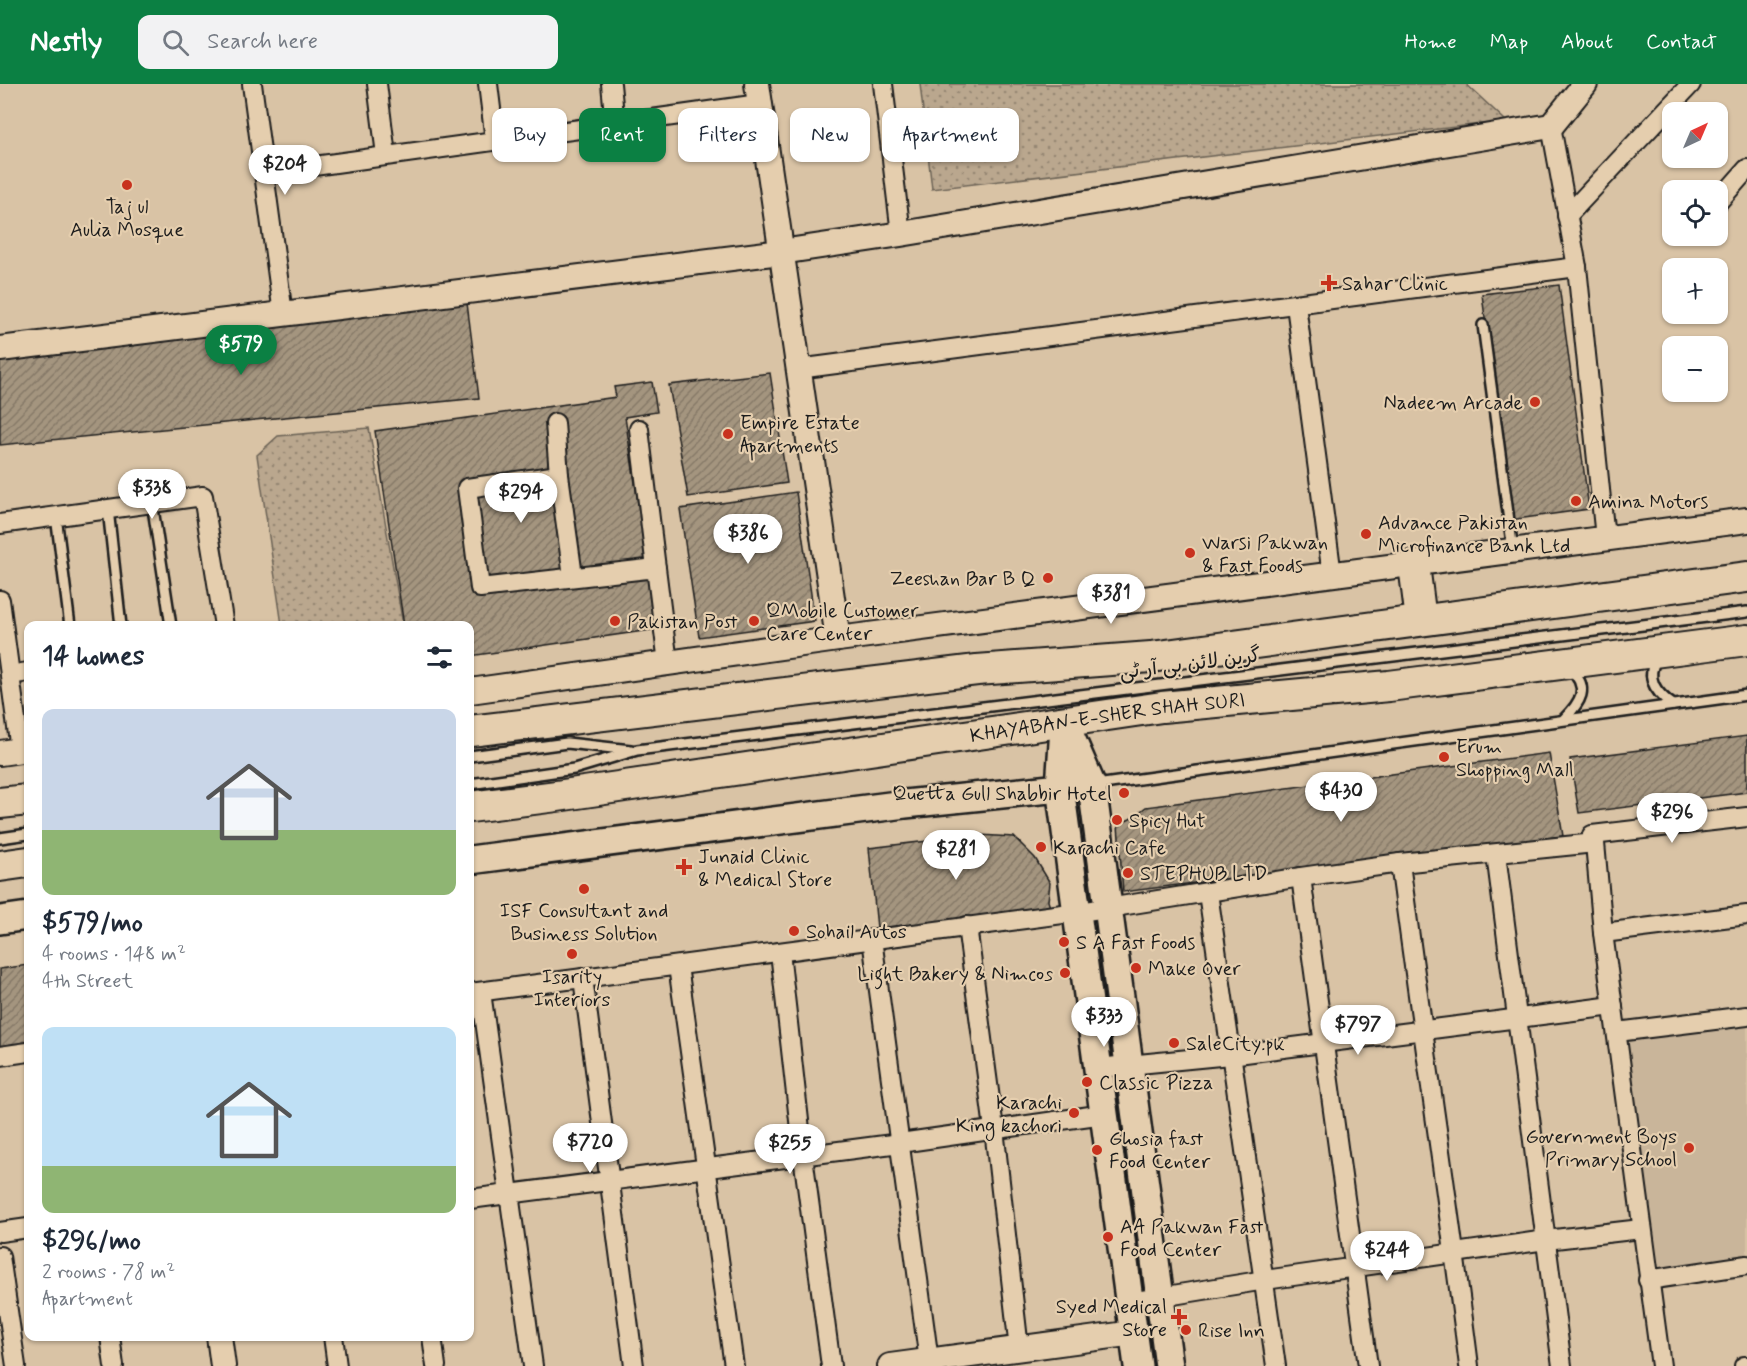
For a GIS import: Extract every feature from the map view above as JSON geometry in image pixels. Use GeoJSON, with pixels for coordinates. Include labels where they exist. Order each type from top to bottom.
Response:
{"type":"FeatureCollection","features":[{"type":"Feature","properties":{"kind":"main road"},"geometry":{"type":"LineString","coordinates":[[1414,565],[1421,620]]}},
{"type":"Feature","properties":{"kind":"main road"},"geometry":{"type":"LineString","coordinates":[[474,731],[977,670],[1151,657],[1747,577]]}},
{"type":"Feature","properties":{"kind":"main road","name":"KHAYABAN-E-SHER SHAH SURI"},"geometry":{"type":"LineString","coordinates":[[474,806],[1162,707],[1389,686],[1747,640]]}},
{"type":"Feature","properties":{"kind":"main road"},"geometry":{"type":"LineString","coordinates":[[1064,722],[1092,786],[1169,1366]]}},
{"type":"Feature","properties":{"kind":"main road"},"geometry":{"type":"LineString","coordinates":[[1064,722],[1060,787],[1138,1366]]}},
{"type":"Feature","properties":{"kind":"main road"},"geometry":{"type":"LineString","coordinates":[[474,860],[1060,787],[1092,786]]}},
{"type":"Feature","properties":{"kind":"main road"},"geometry":{"type":"LineString","coordinates":[[0,803],[24,800]]}},
{"type":"Feature","properties":{"kind":"main road"},"geometry":{"type":"LineString","coordinates":[[0,866],[24,863]]}},
{"type":"Feature","properties":{"kind":"main road"},"geometry":{"type":"LineString","coordinates":[[0,920],[24,917]]}},
{"type":"Feature","properties":{"kind":"street"},"geometry":{"type":"LineString","coordinates":[[252,84],[283,314]]}},
{"type":"Feature","properties":{"kind":"street"},"geometry":{"type":"LineString","coordinates":[[377,84],[386,155]]}},
{"type":"Feature","properties":{"kind":"street"},"geometry":{"type":"LineString","coordinates":[[488,84],[492,117]]}},
{"type":"Feature","properties":{"kind":"street"},"geometry":{"type":"LineString","coordinates":[[610,84],[613,108]]}},
{"type":"Feature","properties":{"kind":"street"},"geometry":{"type":"LineString","coordinates":[[883,84],[901,234]]}},
{"type":"Feature","properties":{"kind":"street"},"geometry":{"type":"LineString","coordinates":[[0,348],[781,252],[1551,126],[1585,84]]}},
{"type":"Feature","properties":{"kind":"street"},"geometry":{"type":"LineString","coordinates":[[1568,216],[1691,84]]}},
{"type":"Feature","properties":{"kind":"street"},"geometry":{"type":"LineString","coordinates":[[666,114],[758,94],[838,639]]}},
{"type":"Feature","properties":{"kind":"street"},"geometry":{"type":"LineString","coordinates":[[1551,126],[1577,267],[1605,538]]}},
{"type":"Feature","properties":{"kind":"street"},"geometry":{"type":"LineString","coordinates":[[264,173],[492,141]]}},
{"type":"Feature","properties":{"kind":"street"},"geometry":{"type":"LineString","coordinates":[[1728,191],[1747,169]]}},
{"type":"Feature","properties":{"kind":"street"},"geometry":{"type":"LineString","coordinates":[[798,369],[1577,267]]}},
{"type":"Feature","properties":{"kind":"street"},"geometry":{"type":"LineString","coordinates":[[1296,305],[1332,575]]}},
{"type":"Feature","properties":{"kind":"street"},"geometry":{"type":"LineString","coordinates":[[555,423],[559,475],[573,576]]}},
{"type":"Feature","properties":{"kind":"street"},"geometry":{"type":"LineString","coordinates":[[639,429],[668,663]]}},
{"type":"Feature","properties":{"kind":"street"},"geometry":{"type":"LineString","coordinates":[[559,475],[467,488],[480,588],[656,568]]}},
{"type":"Feature","properties":{"kind":"street"},"geometry":{"type":"LineString","coordinates":[[0,524],[203,496],[223,621]]}},
{"type":"Feature","properties":{"kind":"street"},"geometry":{"type":"LineString","coordinates":[[474,690],[838,639],[1747,520]]}},
{"type":"Feature","properties":{"kind":"street"},"geometry":{"type":"LineString","coordinates":[[0,600],[10,675],[16,751]]}},
{"type":"Feature","properties":{"kind":"street"},"geometry":{"type":"LineString","coordinates":[[10,675],[24,673]]}},
{"type":"Feature","properties":{"kind":"street"},"geometry":{"type":"LineString","coordinates":[[1661,1366],[1641,1230],[1603,933],[1595,843],[1592,835],[1747,817]]}},
{"type":"Feature","properties":{"kind":"street"},"geometry":{"type":"LineString","coordinates":[[533,1366],[509,1194],[475,993],[1108,908],[1400,863],[1595,843]]}},
{"type":"Feature","properties":{"kind":"street"},"geometry":{"type":"LineString","coordinates":[[1496,854],[1519,1018],[1562,1366]]}},
{"type":"Feature","properties":{"kind":"street"},"geometry":{"type":"LineString","coordinates":[[1400,863],[1421,1030],[1455,1253],[1469,1366]]}},
{"type":"Feature","properties":{"kind":"street"},"geometry":{"type":"LineString","coordinates":[[1301,877],[1368,1366]]}},
{"type":"Feature","properties":{"kind":"street"},"geometry":{"type":"LineString","coordinates":[[1208,893],[1276,1366]]}},
{"type":"Feature","properties":{"kind":"street"},"geometry":{"type":"LineString","coordinates":[[1603,933],[1747,915]]}},
{"type":"Feature","properties":{"kind":"street"},"geometry":{"type":"LineString","coordinates":[[967,926],[994,1129],[1019,1349]]}},
{"type":"Feature","properties":{"kind":"street"},"geometry":{"type":"LineString","coordinates":[[872,939],[929,1360]]}},
{"type":"Feature","properties":{"kind":"street"},"geometry":{"type":"LineString","coordinates":[[780,952],[803,1156],[831,1366]]}},
{"type":"Feature","properties":{"kind":"street"},"geometry":{"type":"LineString","coordinates":[[678,966],[734,1366]]}},
{"type":"Feature","properties":{"kind":"street"},"geometry":{"type":"LineString","coordinates":[[583,978],[634,1366]]}},
{"type":"Feature","properties":{"kind":"street"},"geometry":{"type":"LineString","coordinates":[[1098,1068],[1230,1055],[1613,1006]]}},
{"type":"Feature","properties":{"kind":"street"},"geometry":{"type":"LineString","coordinates":[[1617,1032],[1747,1016]]}},
{"type":"Feature","properties":{"kind":"street"},"geometry":{"type":"LineString","coordinates":[[0,1056],[24,1053]]}},
{"type":"Feature","properties":{"kind":"street"},"geometry":{"type":"LineString","coordinates":[[474,1198],[1104,1114]]}},
{"type":"Feature","properties":{"kind":"street"},"geometry":{"type":"LineString","coordinates":[[0,1232],[24,1229]]}},
{"type":"Feature","properties":{"kind":"street"},"geometry":{"type":"LineString","coordinates":[[1130,1302],[1160,1299],[1265,1280],[1546,1240],[1641,1230]]}},
{"type":"Feature","properties":{"kind":"street"},"geometry":{"type":"LineString","coordinates":[[0,1256],[16,1366]]}},
{"type":"Feature","properties":{"kind":"street"},"geometry":{"type":"LineString","coordinates":[[1648,1280],[1747,1264]]}},
{"type":"Feature","properties":{"kind":"street"},"geometry":{"type":"LineString","coordinates":[[890,1366],[1134,1333]]}},
{"type":"Feature","properties":{"kind":"street"},"geometry":{"type":"LineString","coordinates":[[111,1341],[114,1366]]}},
{"type":"Feature","properties":{"kind":"street"},"geometry":{"type":"LineString","coordinates":[[220,1341],[223,1366]]}},
{"type":"Feature","properties":{"kind":"street"},"geometry":{"type":"LineString","coordinates":[[334,1341],[337,1366]]}},
{"type":"Feature","properties":{"kind":"street"},"geometry":{"type":"LineString","coordinates":[[433,1341],[436,1366]]}},
{"type":"Feature","properties":{"kind":"lane"},"geometry":{"type":"LineString","coordinates":[[1483,325],[1513,551]]}},
{"type":"Feature","properties":{"kind":"lane"},"geometry":{"type":"LineString","coordinates":[[153,502],[170,621]]}},
{"type":"Feature","properties":{"kind":"lane"},"geometry":{"type":"LineString","coordinates":[[108,508],[120,621]]}},
{"type":"Feature","properties":{"kind":"lane"},"geometry":{"type":"LineString","coordinates":[[56,516],[69,621]]}},
{"type":"Feature","properties":{"kind":"lane","name":"گرین لائن بی آر ٹی"},"geometry":{"type":"LineString","coordinates":[[474,783],[574,770],[637,750],[1747,612]]}},
{"type":"Feature","properties":{"kind":"lane"},"geometry":{"type":"LineString","coordinates":[[1666,650],[1653,664],[1652,683],[1656,691],[1673,705]]}},
{"type":"Feature","properties":{"kind":"lane"},"geometry":{"type":"LineString","coordinates":[[1555,664],[1571,670],[1581,683],[1581,700],[1564,719]]}},
{"type":"Feature","properties":{"kind":"lane"},"geometry":{"type":"LineString","coordinates":[[1092,786],[1747,695]]}},
{"type":"Feature","properties":{"kind":"lane","name":"گرین لائن بی آر ٹی"},"geometry":{"type":"LineString","coordinates":[[474,755],[567,743],[637,750]]}},
{"type":"Feature","properties":{"kind":"lane"},"geometry":{"type":"LineString","coordinates":[[0,838],[24,835]]}},
{"type":"Feature","properties":{"kind":"shaded area"},"geometry":{"type":"Polygon","coordinates":[[[920,84],[1466,84],[1506,121],[932,189],[929,162],[1019,162],[1019,108],[923,108],[920,84]]]}},
{"type":"Feature","properties":{"kind":"shaded area"},"geometry":{"type":"Polygon","coordinates":[[[369,428],[402,621],[281,621],[257,455],[278,436],[369,428]]]}},
{"type":"Feature","properties":{"kind":"shaded area","name":"Government Boys Primary School"},"geometry":{"type":"Polygon","coordinates":[[[1747,1019],[1747,1265],[1648,1280],[1617,1032],[1747,1019]]]}},
{"type":"Feature","properties":{"kind":"building","name":"Nadeem Arcade"},"geometry":{"type":"Polygon","coordinates":[[[1559,285],[1589,509],[1510,520],[1482,294],[1559,285]]]}},
{"type":"Feature","properties":{"kind":"building"},"geometry":{"type":"Polygon","coordinates":[[[467,303],[479,398],[0,445],[0,358],[467,303]]]}},
{"type":"Feature","properties":{"kind":"building","name":"Empire Estate Apartments"},"geometry":{"type":"Polygon","coordinates":[[[770,373],[787,483],[688,497],[669,385],[770,373]]]}},
{"type":"Feature","properties":{"kind":"building"},"geometry":{"type":"Polygon","coordinates":[[[652,382],[657,412],[625,417],[657,629],[474,655],[474,621],[403,621],[375,431],[616,397],[614,387],[652,382]]]}},
{"type":"Feature","properties":{"kind":"building"},"geometry":{"type":"Polygon","coordinates":[[[796,492],[815,621],[699,637],[680,509],[796,492]]]}},
{"type":"Feature","properties":{"kind":"building"},"geometry":{"type":"Polygon","coordinates":[[[1747,736],[1747,792],[1579,813],[1570,759],[1747,736]]]}},
{"type":"Feature","properties":{"kind":"building"},"geometry":{"type":"Polygon","coordinates":[[[1549,753],[1563,836],[1123,892],[1118,825],[1146,807],[1549,753]]]}},
{"type":"Feature","properties":{"kind":"building"},"geometry":{"type":"Polygon","coordinates":[[[979,835],[1014,837],[1035,858],[1050,883],[1048,901],[1051,910],[877,928],[869,848],[979,835]]]}},
{"type":"Feature","properties":{"kind":"building"},"geometry":{"type":"Polygon","coordinates":[[[24,966],[24,1045],[0,1048],[0,969],[24,966]]]}},
{"type":"Feature","properties":{"kind":"place","name":"Taj ul Aulia Mosque"},"geometry":{"type":"Point","coordinates":[127,185]}},
{"type":"Feature","properties":{"kind":"place","name":"Sahar Clinic"},"geometry":{"type":"Point","coordinates":[1329,283]}},
{"type":"Feature","properties":{"kind":"place","name":"Nadeem Arcade"},"geometry":{"type":"Point","coordinates":[1535,402]}},
{"type":"Feature","properties":{"kind":"place","name":"Empire Estate Apartments"},"geometry":{"type":"Point","coordinates":[728,434]}},
{"type":"Feature","properties":{"kind":"place","name":"Amina Motors"},"geometry":{"type":"Point","coordinates":[1576,501]}},
{"type":"Feature","properties":{"kind":"place","name":"Advance Pakistan Microfinance Bank Ltd"},"geometry":{"type":"Point","coordinates":[1366,534]}},
{"type":"Feature","properties":{"kind":"place","name":"Warsi Pakwan & Fast Foods"},"geometry":{"type":"Point","coordinates":[1190,553]}},
{"type":"Feature","properties":{"kind":"place","name":"Zeeshan Bar B Q"},"geometry":{"type":"Point","coordinates":[1048,578]}},
{"type":"Feature","properties":{"kind":"place","name":"Pakistan Post"},"geometry":{"type":"Point","coordinates":[615,621]}},
{"type":"Feature","properties":{"kind":"place","name":"QMobile Customer Care Center"},"geometry":{"type":"Point","coordinates":[754,621]}},
{"type":"Feature","properties":{"kind":"place","name":"Erum Shopping Mall"},"geometry":{"type":"Point","coordinates":[1444,757]}},
{"type":"Feature","properties":{"kind":"place","name":"Quetta Gull Shabbir Hotel"},"geometry":{"type":"Point","coordinates":[1124,793]}},
{"type":"Feature","properties":{"kind":"place","name":"Spicy Hut"},"geometry":{"type":"Point","coordinates":[1117,820]}},
{"type":"Feature","properties":{"kind":"place","name":"Karachi Cafe"},"geometry":{"type":"Point","coordinates":[1041,847]}},
{"type":"Feature","properties":{"kind":"place","name":"Junaid Clinic & Medical Store"},"geometry":{"type":"Point","coordinates":[684,867]}},
{"type":"Feature","properties":{"kind":"place","name":"STEPHUB LTD"},"geometry":{"type":"Point","coordinates":[1128,873]}},
{"type":"Feature","properties":{"kind":"place","name":"ISF Consultant and Business Solution"},"geometry":{"type":"Point","coordinates":[584,889]}},
{"type":"Feature","properties":{"kind":"place","name":"Sohail Autos"},"geometry":{"type":"Point","coordinates":[794,931]}},
{"type":"Feature","properties":{"kind":"place","name":"S A Fast Foods"},"geometry":{"type":"Point","coordinates":[1064,942]}},
{"type":"Feature","properties":{"kind":"place","name":"Isarity Interiors"},"geometry":{"type":"Point","coordinates":[572,954]}},
{"type":"Feature","properties":{"kind":"place","name":"Make Over"},"geometry":{"type":"Point","coordinates":[1136,968]}},
{"type":"Feature","properties":{"kind":"place","name":"Light Bakery & Nimcos"},"geometry":{"type":"Point","coordinates":[1065,973]}},
{"type":"Feature","properties":{"kind":"place","name":"SaleCity.pk"},"geometry":{"type":"Point","coordinates":[1174,1043]}},
{"type":"Feature","properties":{"kind":"place","name":"Classic Pizza"},"geometry":{"type":"Point","coordinates":[1087,1082]}},
{"type":"Feature","properties":{"kind":"place","name":"Karachi King kachori"},"geometry":{"type":"Point","coordinates":[1074,1113]}},
{"type":"Feature","properties":{"kind":"place","name":"Government Boys Primary School"},"geometry":{"type":"Point","coordinates":[1689,1148]}},
{"type":"Feature","properties":{"kind":"place","name":"Ghosia fast Food Center"},"geometry":{"type":"Point","coordinates":[1097,1150]}},
{"type":"Feature","properties":{"kind":"place","name":"AA Pakwan Fast Food Center"},"geometry":{"type":"Point","coordinates":[1108,1237]}},
{"type":"Feature","properties":{"kind":"place","name":"Syed Medical Store"},"geometry":{"type":"Point","coordinates":[1179,1317]}},
{"type":"Feature","properties":{"kind":"place","name":"Rise Inn"},"geometry":{"type":"Point","coordinates":[1186,1330]}}]}
